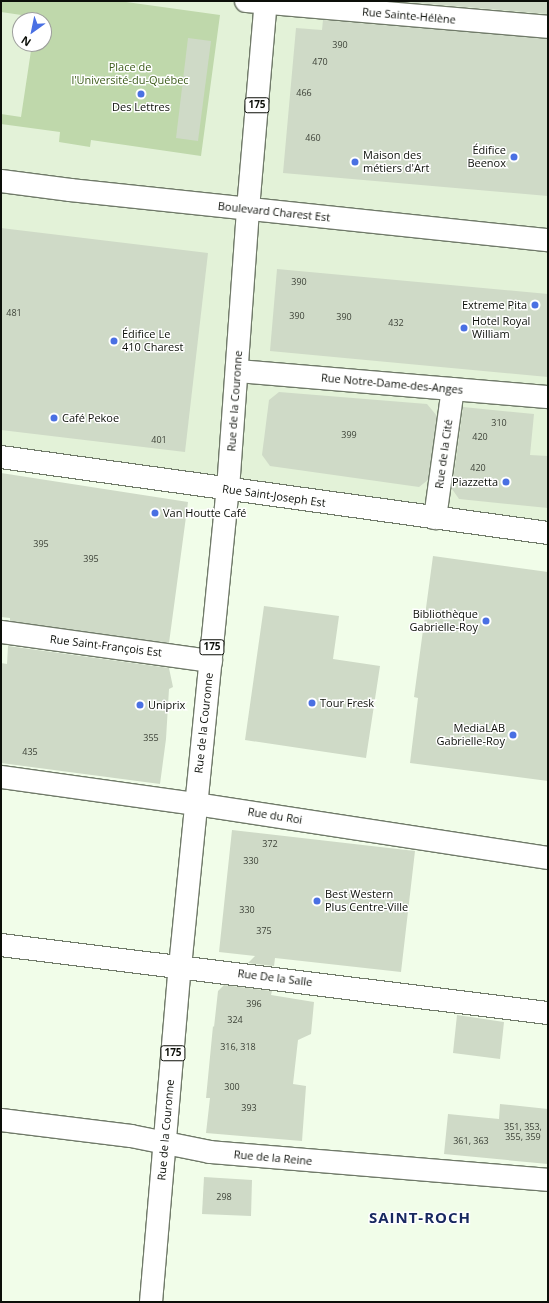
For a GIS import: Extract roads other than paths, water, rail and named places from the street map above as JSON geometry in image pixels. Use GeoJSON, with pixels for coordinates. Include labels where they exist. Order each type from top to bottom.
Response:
{"type":"FeatureCollection","features":[{"type":"Feature","properties":{"kind":"street","name":"Rue Sainte-Hélène"},"geometry":{"type":"LineString","coordinates":[[259,2],[548,27]]}},
{"type":"Feature","properties":{"kind":"street","name":"Rue de la Couronne"},"geometry":{"type":"LineString","coordinates":[[151,1302],[180,966],[228,489],[248,209],[259,2]]}},
{"type":"Feature","properties":{"kind":"street","name":"Boulevard Charest Est"},"geometry":{"type":"LineString","coordinates":[[1,181],[70,190],[548,240]]}},
{"type":"Feature","properties":{"kind":"street","name":"Rue Notre-Dame-des-Anges"},"geometry":{"type":"LineString","coordinates":[[237,371],[548,397]]}},
{"type":"Feature","properties":{"kind":"street","name":"Rue de la Cité"},"geometry":{"type":"LineString","coordinates":[[435,518],[453,389]]}},
{"type":"Feature","properties":{"kind":"street","name":"Rue Saint-Joseph Est"},"geometry":{"type":"LineString","coordinates":[[1,457],[548,534]]}},
{"type":"Feature","properties":{"kind":"street","name":"Rue Saint-François Est"},"geometry":{"type":"LineString","coordinates":[[1,632],[211,661]]}},
{"type":"Feature","properties":{"kind":"street","name":"Rue du Roi"},"geometry":{"type":"LineString","coordinates":[[1,777],[196,804],[548,858]]}},
{"type":"Feature","properties":{"kind":"street","name":"Rue De la Salle"},"geometry":{"type":"LineString","coordinates":[[1,944],[548,1013]]}},
{"type":"Feature","properties":{"kind":"street","name":"Rue de la Reine"},"geometry":{"type":"LineString","coordinates":[[1,1120],[131,1136],[210,1152],[548,1180]]}},
{"type":"Feature","properties":{"kind":"place","name":"Des Lettres"},"geometry":{"type":"Point","coordinates":[141,94]}},
{"type":"Feature","properties":{"kind":"place","name":"Édifice Beenox"},"geometry":{"type":"Point","coordinates":[514,157]}},
{"type":"Feature","properties":{"kind":"place","name":"Maison des métiers d'Art"},"geometry":{"type":"Point","coordinates":[355,162]}},
{"type":"Feature","properties":{"kind":"place","name":"Extreme Pita"},"geometry":{"type":"Point","coordinates":[535,305]}},
{"type":"Feature","properties":{"kind":"place","name":"Hotel Royal William"},"geometry":{"type":"Point","coordinates":[464,328]}},
{"type":"Feature","properties":{"kind":"place","name":"Édifice Le 410 Charest"},"geometry":{"type":"Point","coordinates":[114,341]}},
{"type":"Feature","properties":{"kind":"place","name":"Café Pekoe"},"geometry":{"type":"Point","coordinates":[54,418]}},
{"type":"Feature","properties":{"kind":"place","name":"Piazzetta"},"geometry":{"type":"Point","coordinates":[506,482]}},
{"type":"Feature","properties":{"kind":"place","name":"Van Houtte Café"},"geometry":{"type":"Point","coordinates":[155,513]}},
{"type":"Feature","properties":{"kind":"place","name":"Bibliothèque Gabrielle-Roy"},"geometry":{"type":"Point","coordinates":[486,621]}},
{"type":"Feature","properties":{"kind":"place","name":"Tour Fresk"},"geometry":{"type":"Point","coordinates":[312,703]}},
{"type":"Feature","properties":{"kind":"place","name":"Uniprix"},"geometry":{"type":"Point","coordinates":[140,705]}},
{"type":"Feature","properties":{"kind":"place","name":"MediaLAB Gabrielle-Roy"},"geometry":{"type":"Point","coordinates":[513,735]}},
{"type":"Feature","properties":{"kind":"place","name":"Best Western Plus Centre-Ville"},"geometry":{"type":"Point","coordinates":[317,901]}},
{"type":"Feature","properties":{"kind":"district","name":"SAINT-ROCH"},"geometry":{"type":"Point","coordinates":[420,1218]}},
{"type":"Feature","properties":{"kind":"park label","name":"Place de l'Université-du-Québec"},"geometry":{"type":"Point","coordinates":[130,74]}}]}
